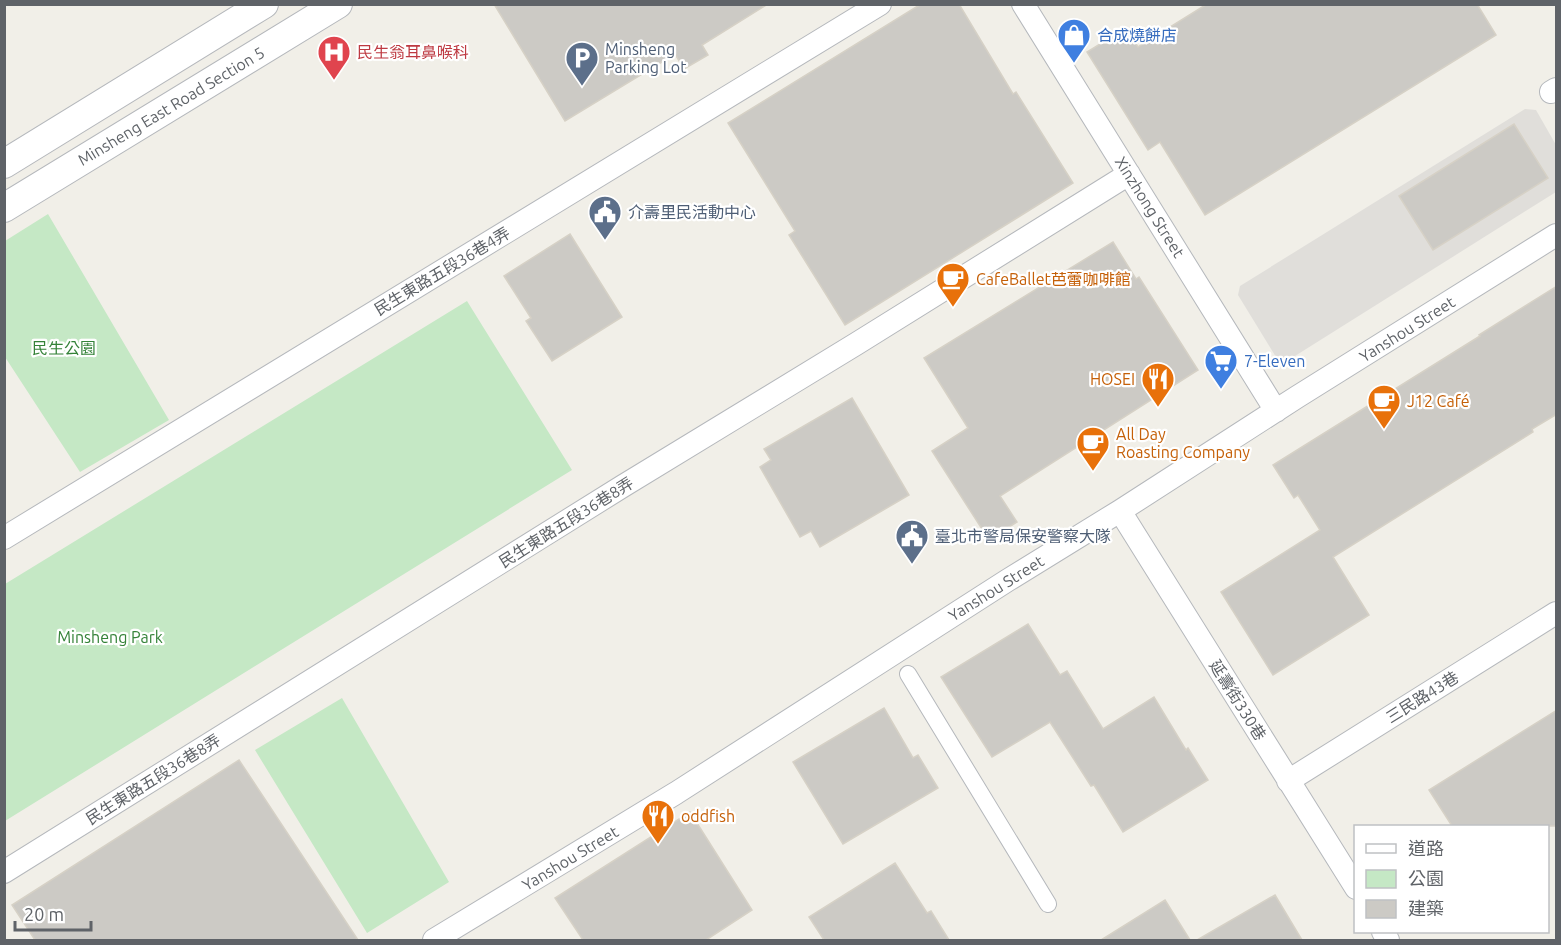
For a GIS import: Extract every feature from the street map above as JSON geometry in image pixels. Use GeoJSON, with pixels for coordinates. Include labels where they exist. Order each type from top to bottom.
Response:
{"type":"FeatureCollection","features":[{"type":"Feature","properties":{"kind":"street"},"geometry":{"type":"LineString","coordinates":[[4,164],[264,4]]}},
{"type":"Feature","properties":{"kind":"street","name":"Minsheng East Road Section 5"},"geometry":{"type":"LineString","coordinates":[[4,208],[338,4]]}},
{"type":"Feature","properties":{"kind":"street","name":"民生東路五段36巷4弄"},"geometry":{"type":"LineString","coordinates":[[4,538],[880,4]]}},
{"type":"Feature","properties":{"kind":"street","name":"Xinzhong Street"},"geometry":{"type":"LineString","coordinates":[[1023,4],[1276,411]]}},
{"type":"Feature","properties":{"kind":"street","name":"民生東路五段36巷8弄"},"geometry":{"type":"LineString","coordinates":[[4,872],[1129,174]]}},
{"type":"Feature","properties":{"kind":"street","name":"Yanshou Street"},"geometry":{"type":"LineString","coordinates":[[434,940],[676,793],[1008,580],[1557,235]]}},
{"type":"Feature","properties":{"kind":"street","name":"延壽街330巷"},"geometry":{"type":"LineString","coordinates":[[1120,511],[1354,885]]}},
{"type":"Feature","properties":{"kind":"street","name":"三民路43巷"},"geometry":{"type":"LineString","coordinates":[[1288,781],[1557,613]]}},
{"type":"Feature","properties":{"kind":"street"},"geometry":{"type":"LineString","coordinates":[[908,674],[1048,904]]}},
{"type":"Feature","properties":{"kind":"shaded area"},"geometry":{"type":"Polygon","coordinates":[[[1525,109],[1536,110],[1556,145],[1556,192],[1287,361],[1276,357],[1238,295],[1240,286],[1525,109]]]}},
{"type":"Feature","properties":{"kind":"green space","name":"民生公園"},"geometry":{"type":"Polygon","coordinates":[[[48,214],[169,420],[80,472],[5,357],[5,241],[48,214]]]}},
{"type":"Feature","properties":{"kind":"green space","name":"Minsheng Park"},"geometry":{"type":"Polygon","coordinates":[[[467,301],[572,470],[5,821],[5,584],[467,301]]]}},
{"type":"Feature","properties":{"kind":"green space"},"geometry":{"type":"Polygon","coordinates":[[[342,698],[449,882],[367,933],[255,750],[342,698]]]}},
{"type":"Feature","properties":{"kind":"building","name":"Minsheng Parking Lot"},"geometry":{"type":"Polygon","coordinates":[[[494,4],[768,4],[702,45],[708,55],[684,69],[675,54],[565,121],[494,4]]]}},
{"type":"Feature","properties":{"kind":"building"},"geometry":{"type":"Polygon","coordinates":[[[921,4],[959,4],[1013,94],[1016,92],[1073,183],[845,325],[789,235],[795,231],[728,123],[921,4]]]}},
{"type":"Feature","properties":{"kind":"building"},"geometry":{"type":"Polygon","coordinates":[[[1207,4],[1477,4],[1496,35],[1205,215],[1160,142],[1148,150],[1087,52],[1126,28],[1138,47],[1207,4]]]}},
{"type":"Feature","properties":{"kind":"building"},"geometry":{"type":"Polygon","coordinates":[[[1514,124],[1548,178],[1433,250],[1399,196],[1514,124]]]}},
{"type":"Feature","properties":{"kind":"building"},"geometry":{"type":"Polygon","coordinates":[[[570,234],[622,317],[552,361],[526,321],[531,318],[504,276],[570,234]]]}},
{"type":"Feature","properties":{"kind":"building"},"geometry":{"type":"Polygon","coordinates":[[[1113,242],[1136,279],[1139,277],[1198,370],[1000,496],[1017,522],[989,540],[932,451],[968,428],[924,358],[1113,242]]]}},
{"type":"Feature","properties":{"kind":"building"},"geometry":{"type":"Polygon","coordinates":[[[1557,286],[1557,414],[1532,429],[1533,432],[1333,557],[1369,615],[1273,675],[1221,592],[1320,530],[1298,495],[1294,498],[1273,465],[1557,286]]]}},
{"type":"Feature","properties":{"kind":"building"},"geometry":{"type":"Polygon","coordinates":[[[852,398],[909,495],[820,547],[811,531],[800,537],[760,467],[771,460],[764,449],[852,398]]]}},
{"type":"Feature","properties":{"kind":"building"},"geometry":{"type":"Polygon","coordinates":[[[1028,624],[1060,675],[1067,671],[1103,729],[1154,697],[1186,750],[1188,748],[1208,780],[1123,832],[1094,785],[1091,786],[1050,722],[992,757],[941,677],[1028,624]]]}},
{"type":"Feature","properties":{"kind":"building"},"geometry":{"type":"Polygon","coordinates":[[[884,708],[913,758],[918,755],[938,788],[843,844],[793,762],[884,708]]]}},
{"type":"Feature","properties":{"kind":"building"},"geometry":{"type":"Polygon","coordinates":[[[1557,710],[1557,826],[1451,825],[1429,790],[1557,710]]]}},
{"type":"Feature","properties":{"kind":"building"},"geometry":{"type":"Polygon","coordinates":[[[239,760],[358,940],[35,940],[12,905],[239,760]]]}},
{"type":"Feature","properties":{"kind":"building"},"geometry":{"type":"Polygon","coordinates":[[[690,812],[752,910],[706,940],[583,940],[555,898],[690,812]]]}},
{"type":"Feature","properties":{"kind":"building"},"geometry":{"type":"Polygon","coordinates":[[[895,863],[927,913],[931,911],[949,940],[824,940],[809,917],[895,863]]]}},
{"type":"Feature","properties":{"kind":"building"},"geometry":{"type":"Polygon","coordinates":[[[1275,895],[1302,940],[1197,940],[1275,895]]]}},
{"type":"Feature","properties":{"kind":"building"},"geometry":{"type":"Polygon","coordinates":[[[1165,900],[1190,940],[1101,940],[1165,900]]]}},
{"type":"Feature","properties":{"kind":"place","name":"合成燒餅店"},"geometry":{"type":"Point","coordinates":[1074,64]}},
{"type":"Feature","properties":{"kind":"place","name":"民生翁耳鼻喉科"},"geometry":{"type":"Point","coordinates":[334,81]}},
{"type":"Feature","properties":{"kind":"place","name":"Minsheng Parking Lot"},"geometry":{"type":"Point","coordinates":[582,87]}},
{"type":"Feature","properties":{"kind":"place","name":"介壽里民活動中心"},"geometry":{"type":"Point","coordinates":[605,241]}},
{"type":"Feature","properties":{"kind":"place","name":"CafeBallet芭蕾咖啡館"},"geometry":{"type":"Point","coordinates":[953,308]}},
{"type":"Feature","properties":{"kind":"place","name":"7-Eleven"},"geometry":{"type":"Point","coordinates":[1221,390]}},
{"type":"Feature","properties":{"kind":"place","name":"HOSEI"},"geometry":{"type":"Point","coordinates":[1158,408]}},
{"type":"Feature","properties":{"kind":"place","name":"J12 Café"},"geometry":{"type":"Point","coordinates":[1384,430]}},
{"type":"Feature","properties":{"kind":"place","name":"All Day Roasting Company"},"geometry":{"type":"Point","coordinates":[1093,472]}},
{"type":"Feature","properties":{"kind":"place","name":"臺北市警局保安警察大隊"},"geometry":{"type":"Point","coordinates":[912,565]}},
{"type":"Feature","properties":{"kind":"place","name":"oddfish"},"geometry":{"type":"Point","coordinates":[658,845]}}]}
